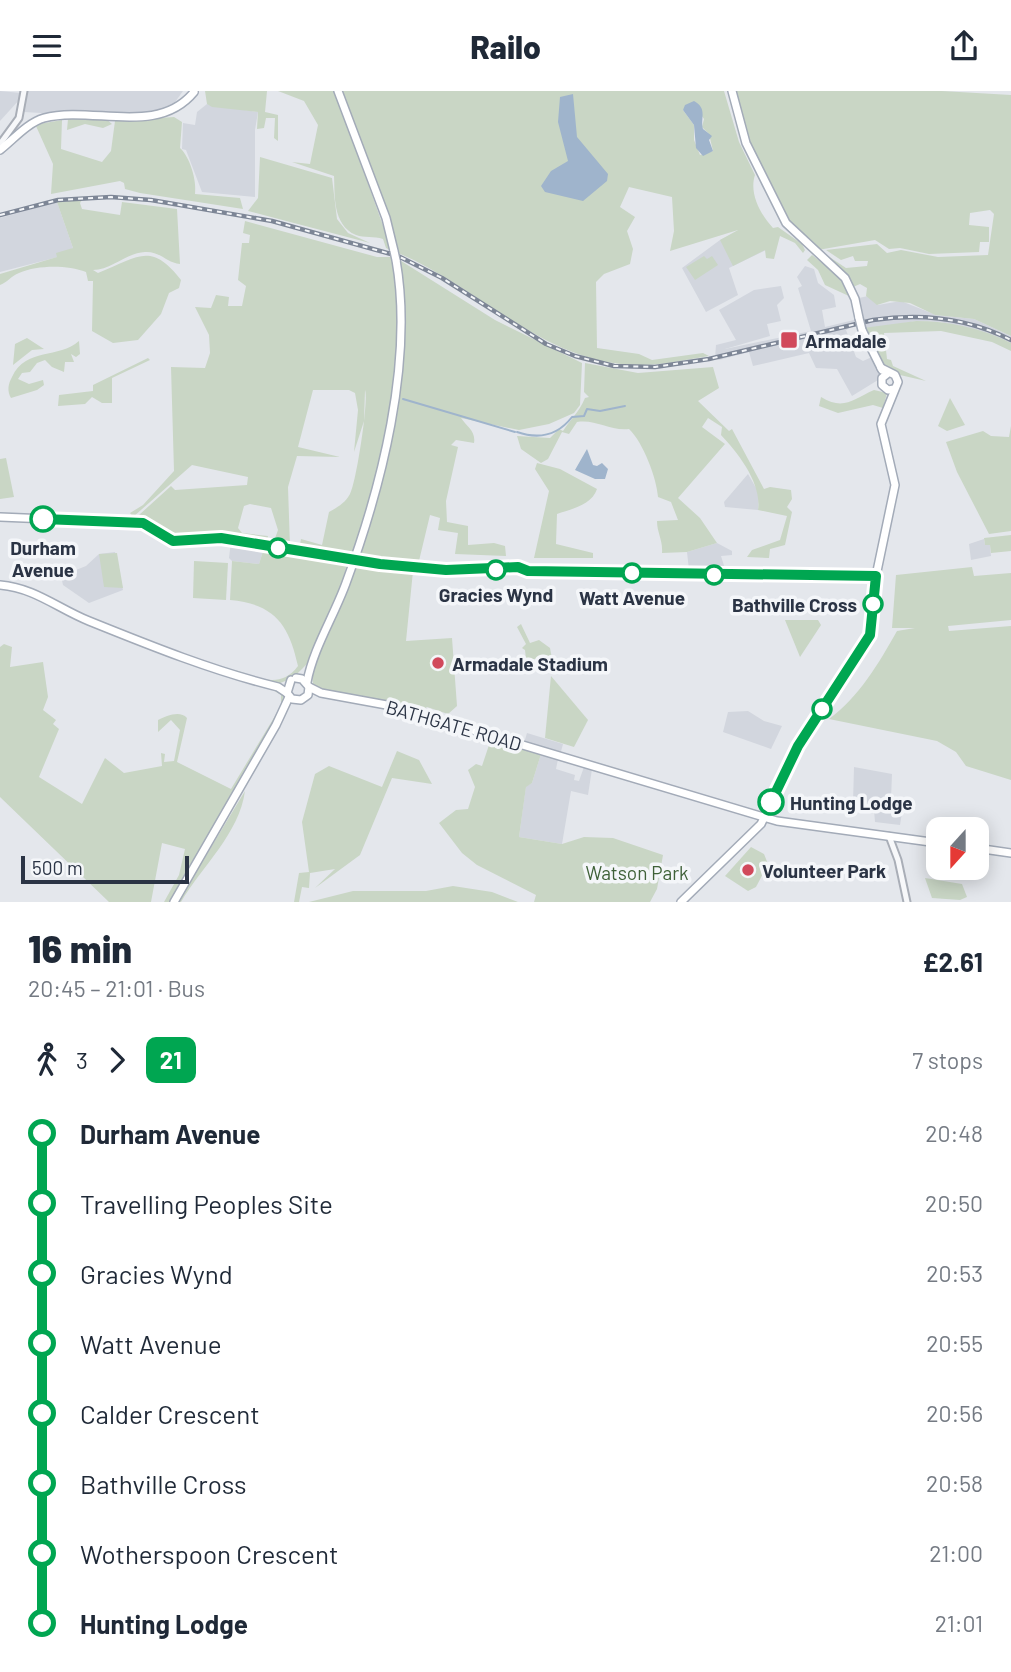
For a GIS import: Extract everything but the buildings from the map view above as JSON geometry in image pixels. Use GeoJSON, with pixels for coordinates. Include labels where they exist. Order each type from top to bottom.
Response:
{"type":"FeatureCollection","features":[{"type":"Feature","properties":{"kind":"main road"},"geometry":{"type":"LineString","coordinates":[[0,150],[41,119],[151,116],[166,112],[194,91],[200,91]]}},
{"type":"Feature","properties":{"kind":"main road"},"geometry":{"type":"LineString","coordinates":[[306,697],[315,658],[340,601],[363,531],[387,433],[400,344],[401,299],[396,260],[386,218],[338,91]]}},
{"type":"Feature","properties":{"kind":"main road"},"geometry":{"type":"LineString","coordinates":[[732,91],[746,143],[786,223],[842,275],[853,292],[862,330],[884,373],[882,385],[891,390]]}},
{"type":"Feature","properties":{"kind":"main road"},"geometry":{"type":"LineString","coordinates":[[681,902],[765,818],[796,750],[870,635],[876,576],[895,485],[881,432],[891,390],[898,379],[884,373]]}},
{"type":"Feature","properties":{"kind":"main road"},"geometry":{"type":"LineString","coordinates":[[0,517],[143,523],[173,541],[221,538],[358,561],[418,567],[876,576]]}},
{"type":"Feature","properties":{"kind":"main road"},"geometry":{"type":"LineString","coordinates":[[0,585],[27,589],[86,620],[200,663],[271,685],[290,697]]}},
{"type":"Feature","properties":{"kind":"main road"},"geometry":{"type":"LineString","coordinates":[[271,685],[293,679],[315,658]]}},
{"type":"Feature","properties":{"kind":"main road"},"geometry":{"type":"LineString","coordinates":[[174,902],[290,697],[293,679]]}},
{"type":"Feature","properties":{"kind":"main road","name":"BATHGATE ROAD"},"geometry":{"type":"LineString","coordinates":[[293,679],[321,693],[392,706],[765,818],[926,841]]}},
{"type":"Feature","properties":{"kind":"main road","name":"BATHGATE ROAD"},"geometry":{"type":"LineString","coordinates":[[290,697],[321,693]]}},
{"type":"Feature","properties":{"kind":"main road"},"geometry":{"type":"LineString","coordinates":[[989,850],[1011,853]]}},
{"type":"Feature","properties":{"kind":"street"},"geometry":{"type":"LineString","coordinates":[[0,144],[19,118],[24,91]]}},
{"type":"Feature","properties":{"kind":"street"},"geometry":{"type":"LineString","coordinates":[[889,836],[907,902]]}},
{"type":"Feature","properties":{"kind":"shaded area"},"geometry":{"type":"Polygon","coordinates":[[[0,91],[21,93],[20,99],[0,121],[0,91]]]}},
{"type":"Feature","properties":{"kind":"shaded area"},"geometry":{"type":"Polygon","coordinates":[[[28,91],[183,91],[173,105],[151,113],[76,115],[24,112],[28,91]]]}},
{"type":"Feature","properties":{"kind":"shaded area"},"geometry":{"type":"Polygon","coordinates":[[[207,104],[258,112],[255,130],[255,197],[202,192],[186,150],[182,149],[183,123],[195,125],[197,112],[207,104]]]}},
{"type":"Feature","properties":{"kind":"shaded area"},"geometry":{"type":"Polygon","coordinates":[[[57,202],[73,248],[58,257],[0,272],[0,218],[57,202]]]}},
{"type":"Feature","properties":{"kind":"shaded area"},"geometry":{"type":"Polygon","coordinates":[[[753,224],[766,250],[729,268],[738,295],[706,312],[682,268],[720,240],[753,224]]]}},
{"type":"Feature","properties":{"kind":"shaded area"},"geometry":{"type":"Polygon","coordinates":[[[805,266],[814,269],[818,283],[834,295],[836,307],[822,310],[825,327],[858,319],[859,298],[868,296],[878,305],[901,301],[936,315],[974,319],[1011,336],[1011,343],[941,322],[916,321],[863,328],[862,324],[851,327],[846,330],[856,357],[863,361],[872,357],[881,375],[878,380],[852,396],[837,369],[816,368],[809,353],[753,366],[749,352],[719,360],[715,358],[716,345],[736,340],[719,310],[754,290],[781,286],[784,298],[777,305],[781,321],[767,324],[770,336],[725,349],[811,331],[798,288],[802,286],[797,277],[805,266]]]}},
{"type":"Feature","properties":{"kind":"shaded area"},"geometry":{"type":"Polygon","coordinates":[[[748,474],[759,493],[758,510],[725,507],[724,502],[748,474]]]}},
{"type":"Feature","properties":{"kind":"shaded area"},"geometry":{"type":"Polygon","coordinates":[[[984,539],[985,545],[990,544],[991,556],[971,560],[969,544],[984,539]]]}},
{"type":"Feature","properties":{"kind":"shaded area"},"geometry":{"type":"Polygon","coordinates":[[[231,541],[264,548],[259,564],[232,561],[229,558],[231,541]]]}},
{"type":"Feature","properties":{"kind":"shaded area"},"geometry":{"type":"Polygon","coordinates":[[[717,543],[732,551],[732,555],[721,556],[726,572],[689,570],[687,552],[717,543]]]}},
{"type":"Feature","properties":{"kind":"shaded area"},"geometry":{"type":"Polygon","coordinates":[[[115,552],[123,590],[89,603],[63,585],[61,576],[86,566],[99,554],[115,552]]]}},
{"type":"Feature","properties":{"kind":"shaded area"},"geometry":{"type":"Polygon","coordinates":[[[748,711],[764,721],[782,726],[771,749],[723,732],[728,712],[748,711]]]}},
{"type":"Feature","properties":{"kind":"shaded area"},"geometry":{"type":"Polygon","coordinates":[[[527,733],[563,744],[560,755],[524,743],[527,733]]]}},
{"type":"Feature","properties":{"kind":"shaded area"},"geometry":{"type":"Polygon","coordinates":[[[541,754],[558,759],[556,769],[575,775],[574,780],[579,781],[584,767],[592,769],[588,795],[571,791],[562,844],[519,837],[526,786],[532,783],[541,754]]]}},
{"type":"Feature","properties":{"kind":"shaded area"},"geometry":{"type":"Polygon","coordinates":[[[854,767],[892,774],[891,799],[904,800],[900,825],[875,822],[874,810],[866,809],[866,803],[853,803],[854,767]]]}},
{"type":"Feature","properties":{"kind":"green space"},"geometry":{"type":"Polygon","coordinates":[[[205,91],[267,91],[265,112],[278,115],[278,141],[274,138],[275,118],[266,118],[264,128],[257,129],[258,112],[212,107],[207,104],[205,91]]]}},
{"type":"Feature","properties":{"kind":"green space"},"geometry":{"type":"Polygon","coordinates":[[[278,91],[335,91],[392,251],[386,248],[383,239],[356,235],[343,224],[336,209],[334,176],[292,162],[310,164],[318,125],[304,101],[278,91]]]}},
{"type":"Feature","properties":{"kind":"green space"},"geometry":{"type":"Polygon","coordinates":[[[341,91],[724,91],[739,142],[755,175],[753,189],[760,210],[773,228],[778,227],[802,244],[805,250],[803,253],[795,243],[780,236],[774,259],[766,258],[765,250],[733,266],[720,240],[738,230],[670,251],[674,231],[672,197],[629,187],[620,207],[635,217],[627,231],[633,249],[630,264],[604,274],[596,282],[597,348],[639,354],[652,360],[703,353],[709,356],[639,365],[605,362],[543,339],[457,285],[398,253],[341,91]],[[693,104],[683,110],[694,125],[694,140],[700,155],[713,151],[709,134],[702,127],[704,119],[693,104]]]}},
{"type":"Feature","properties":{"kind":"green space"},"geometry":{"type":"Polygon","coordinates":[[[735,91],[942,91],[1011,95],[1011,336],[974,319],[935,315],[910,303],[890,301],[877,305],[866,296],[867,288],[860,284],[853,287],[822,252],[846,268],[867,266],[868,261],[855,261],[853,256],[841,260],[826,250],[877,244],[887,253],[901,250],[938,257],[988,255],[994,214],[990,210],[970,213],[969,225],[989,227],[989,242],[980,242],[979,252],[929,254],[900,248],[889,249],[875,240],[818,250],[788,223],[746,137],[735,91]]]}},
{"type":"Feature","properties":{"kind":"green space"},"geometry":{"type":"Polygon","coordinates":[[[174,117],[182,122],[180,148],[192,169],[195,194],[240,198],[243,209],[140,193],[125,189],[124,183],[120,181],[51,194],[53,164],[36,126],[39,124],[62,120],[61,149],[102,162],[111,151],[115,121],[174,117]]]}},
{"type":"Feature","properties":{"kind":"green space"},"geometry":{"type":"Polygon","coordinates":[[[68,119],[106,119],[112,124],[103,128],[85,124],[67,130],[68,119]]]}},
{"type":"Feature","properties":{"kind":"green space"},"geometry":{"type":"Polygon","coordinates":[[[260,157],[332,178],[337,219],[348,233],[370,243],[248,211],[258,198],[260,157]]]}},
{"type":"Feature","properties":{"kind":"green space"},"geometry":{"type":"Polygon","coordinates":[[[82,200],[82,209],[120,215],[122,202],[177,209],[180,264],[155,253],[145,252],[93,270],[98,273],[134,258],[152,256],[161,260],[181,280],[179,288],[169,293],[161,314],[138,340],[113,343],[92,331],[93,281],[88,281],[86,272],[61,267],[35,268],[16,274],[0,285],[0,274],[57,257],[56,253],[73,248],[57,202],[82,200]]]}},
{"type":"Feature","properties":{"kind":"green space"},"geometry":{"type":"Polygon","coordinates":[[[245,221],[377,257],[393,257],[398,292],[396,369],[382,449],[352,558],[299,549],[301,539],[322,545],[329,512],[346,500],[353,487],[364,421],[354,452],[358,410],[355,393],[349,390],[313,390],[298,447],[340,457],[297,456],[288,487],[290,547],[273,544],[278,530],[271,508],[250,504],[244,506],[238,528],[242,533],[268,536],[266,544],[219,536],[175,538],[141,520],[139,515],[171,486],[175,490],[247,485],[248,477],[192,465],[133,517],[130,513],[143,505],[174,471],[171,367],[205,368],[210,353],[209,335],[195,307],[211,308],[216,295],[229,297],[228,306],[242,306],[246,286],[238,280],[242,243],[249,243],[250,235],[243,233],[245,221]]]}},
{"type":"Feature","properties":{"kind":"green space"},"geometry":{"type":"Polygon","coordinates":[[[812,255],[843,279],[851,297],[825,285],[818,270],[807,260],[812,255]]]}},
{"type":"Feature","properties":{"kind":"green space"},"geometry":{"type":"Polygon","coordinates":[[[704,256],[707,259],[712,256],[718,265],[695,280],[686,267],[704,256]]]}},
{"type":"Feature","properties":{"kind":"green space"},"geometry":{"type":"Polygon","coordinates":[[[398,259],[495,320],[582,363],[580,405],[574,413],[549,424],[519,430],[461,418],[472,432],[474,443],[456,440],[451,445],[458,447],[446,501],[447,522],[468,526],[468,545],[494,543],[505,546],[506,556],[455,554],[458,533],[438,530],[440,518],[430,515],[418,565],[357,559],[397,387],[398,259]]]}},
{"type":"Feature","properties":{"kind":"green space"},"geometry":{"type":"Polygon","coordinates":[[[916,321],[940,322],[977,329],[1011,343],[1011,351],[992,342],[941,331],[884,333],[887,359],[891,360],[893,366],[926,381],[887,372],[863,328],[916,321]]]}},
{"type":"Feature","properties":{"kind":"green space"},"geometry":{"type":"Polygon","coordinates":[[[27,338],[44,349],[32,350],[13,365],[15,344],[27,338]]]}},
{"type":"Feature","properties":{"kind":"green space"},"geometry":{"type":"Polygon","coordinates":[[[79,341],[80,354],[76,357],[71,354],[74,362],[65,362],[64,372],[52,367],[45,360],[37,363],[30,372],[22,373],[18,379],[29,384],[43,380],[44,385],[11,398],[9,390],[12,377],[26,361],[62,350],[79,341]]]}},
{"type":"Feature","properties":{"kind":"green space"},"geometry":{"type":"Polygon","coordinates":[[[148,358],[150,360],[112,378],[112,403],[102,403],[92,397],[85,404],[58,406],[59,395],[93,391],[93,385],[148,358]]]}},
{"type":"Feature","properties":{"kind":"green space"},"geometry":{"type":"Polygon","coordinates":[[[585,363],[638,373],[713,367],[719,388],[698,401],[729,431],[732,429],[764,489],[770,487],[791,490],[792,499],[787,507],[792,512],[785,545],[770,549],[769,558],[747,557],[752,550],[780,540],[787,516],[758,510],[756,490],[748,470],[721,435],[722,427],[708,418],[702,427],[725,444],[678,498],[700,518],[717,543],[687,552],[662,553],[657,521],[678,520],[671,502],[658,497],[648,461],[629,429],[577,422],[569,434],[562,432],[548,459],[541,463],[521,449],[517,436],[550,438],[559,429],[563,431],[585,398],[589,397],[584,392],[585,363]]]}},
{"type":"Feature","properties":{"kind":"green space"},"geometry":{"type":"Polygon","coordinates":[[[874,390],[887,393],[883,408],[873,405],[838,413],[819,406],[821,397],[842,403],[874,390]]]}},
{"type":"Feature","properties":{"kind":"green space"},"geometry":{"type":"Polygon","coordinates":[[[950,398],[965,425],[947,431],[938,426],[950,398]]]}},
{"type":"Feature","properties":{"kind":"green space"},"geometry":{"type":"Polygon","coordinates":[[[1011,426],[1011,531],[989,534],[957,472],[946,442],[983,431],[991,436],[1009,437],[1011,426]]]}},
{"type":"Feature","properties":{"kind":"green space"},"geometry":{"type":"Polygon","coordinates":[[[6,458],[14,497],[0,499],[0,459],[6,458]]]}},
{"type":"Feature","properties":{"kind":"green space"},"geometry":{"type":"Polygon","coordinates":[[[537,463],[560,469],[597,489],[586,503],[557,514],[556,544],[593,553],[593,558],[534,558],[549,491],[535,469],[537,463]]]}},
{"type":"Feature","properties":{"kind":"green space"},"geometry":{"type":"Polygon","coordinates":[[[1011,535],[1011,551],[991,553],[990,545],[985,545],[984,538],[1011,535]]]}},
{"type":"Feature","properties":{"kind":"green space"},"geometry":{"type":"Polygon","coordinates":[[[264,548],[347,561],[340,595],[325,635],[302,669],[289,680],[273,684],[255,681],[226,669],[272,680],[281,679],[298,666],[290,639],[278,619],[258,606],[230,600],[232,561],[259,564],[264,548]]]}},
{"type":"Feature","properties":{"kind":"green space"},"geometry":{"type":"Polygon","coordinates":[[[117,553],[123,588],[104,587],[99,554],[117,553]]]}},
{"type":"Feature","properties":{"kind":"green space"},"geometry":{"type":"Polygon","coordinates":[[[194,561],[228,563],[226,600],[193,598],[194,561]]]}},
{"type":"Feature","properties":{"kind":"green space"},"geometry":{"type":"Polygon","coordinates":[[[356,562],[413,571],[406,641],[452,638],[457,706],[448,714],[427,707],[419,713],[371,699],[319,690],[313,684],[312,673],[356,562]]]}},
{"type":"Feature","properties":{"kind":"green space"},"geometry":{"type":"Polygon","coordinates":[[[972,567],[974,576],[1011,573],[1011,620],[948,626],[949,631],[1011,626],[1011,780],[966,766],[956,752],[937,741],[829,719],[859,690],[897,631],[915,628],[892,628],[896,575],[972,567]]]}},
{"type":"Feature","properties":{"kind":"green space"},"geometry":{"type":"Polygon","coordinates":[[[785,620],[818,620],[821,625],[800,657],[785,620]]]}},
{"type":"Feature","properties":{"kind":"green space"},"geometry":{"type":"Polygon","coordinates":[[[521,624],[530,643],[539,640],[550,648],[552,659],[526,659],[525,650],[522,648],[526,644],[517,627],[521,624]]]}},
{"type":"Feature","properties":{"kind":"green space"},"geometry":{"type":"Polygon","coordinates":[[[4,644],[12,647],[10,667],[43,662],[48,697],[43,710],[56,720],[53,724],[59,729],[39,777],[82,804],[105,758],[124,773],[162,766],[161,753],[165,754],[164,762],[174,761],[180,730],[171,720],[158,732],[158,720],[177,714],[187,718],[177,762],[231,789],[281,706],[281,695],[268,687],[284,695],[285,704],[170,902],[164,902],[179,875],[185,849],[162,843],[151,902],[109,902],[0,797],[0,647],[4,644]]]}},
{"type":"Feature","properties":{"kind":"green space"},"geometry":{"type":"Polygon","coordinates":[[[551,676],[588,720],[574,747],[545,738],[551,676]]]}},
{"type":"Feature","properties":{"kind":"green space","name":"Watson Park"},"geometry":{"type":"Polygon","coordinates":[[[491,739],[541,754],[532,783],[526,787],[519,837],[562,844],[584,837],[613,838],[663,855],[657,889],[650,902],[534,902],[536,895],[477,865],[462,853],[439,823],[456,810],[468,809],[475,787],[468,770],[476,764],[482,766],[491,739]]]}},
{"type":"Feature","properties":{"kind":"green space"},"geometry":{"type":"Polygon","coordinates":[[[397,751],[419,760],[432,784],[392,778],[360,855],[315,888],[335,869],[310,873],[309,888],[302,887],[299,902],[294,902],[299,873],[309,872],[302,822],[315,774],[329,766],[382,787],[397,751]]]}},
{"type":"Feature","properties":{"kind":"green space"},"geometry":{"type":"Polygon","coordinates":[[[245,791],[228,836],[181,902],[178,902],[245,791]]]}},
{"type":"Feature","properties":{"kind":"green space","name":"Volunteer Park"},"geometry":{"type":"Polygon","coordinates":[[[751,847],[764,854],[768,864],[756,887],[748,891],[725,876],[751,847]]]}},
{"type":"Feature","properties":{"kind":"green space"},"geometry":{"type":"Polygon","coordinates":[[[925,878],[962,884],[967,897],[960,900],[932,898],[925,878]]]}},
{"type":"Feature","properties":{"kind":"green space"},"geometry":{"type":"Polygon","coordinates":[[[453,886],[492,892],[518,902],[309,902],[353,891],[426,891],[453,886]]]}},
{"type":"Feature","properties":{"kind":"water"},"geometry":{"type":"Polygon","coordinates":[[[573,94],[577,137],[608,174],[607,181],[583,201],[545,192],[541,186],[551,171],[568,161],[558,122],[560,97],[573,94]]]}},
{"type":"Feature","properties":{"kind":"water"},"geometry":{"type":"Polygon","coordinates":[[[694,101],[702,110],[703,129],[712,136],[709,140],[713,151],[703,156],[696,148],[694,125],[683,110],[685,105],[694,101]]]}},
{"type":"Feature","properties":{"kind":"water"},"geometry":{"type":"Polygon","coordinates":[[[587,449],[593,465],[602,463],[608,469],[605,479],[595,479],[575,470],[587,449]]]}},
{"type":"Feature","properties":{"kind":"waterway"},"geometry":{"type":"LineString","coordinates":[[403,399],[515,432]]}},
{"type":"Feature","properties":{"kind":"waterway"},"geometry":{"type":"LineString","coordinates":[[517,432],[541,436],[555,432],[572,417],[584,416],[587,409],[600,411],[625,406]]}},
{"type":"Feature","properties":{"kind":"railway"},"geometry":{"type":"LineString","coordinates":[[0,215],[58,200],[111,197],[151,200],[272,221],[398,256],[442,278],[546,344],[575,356],[614,366],[655,367],[709,359],[891,318],[926,317],[961,322],[1011,340]]}},
{"type":"Feature","properties":{"kind":"bus line","name":"21"},"geometry":{"type":"LineString","coordinates":[[43,519],[143,523],[173,541],[221,538],[372,563],[446,570],[509,570],[518,567],[528,571],[876,576],[870,635],[798,746],[771,802]]}},
{"type":"Feature","properties":{"kind":"place","name":"Armadale"},"geometry":{"type":"Point","coordinates":[789,340]}},
{"type":"Feature","properties":{"kind":"place","name":"Durham Avenue"},"geometry":{"type":"Point","coordinates":[43,519]}},
{"type":"Feature","properties":{"kind":"place","name":"Gracies Wynd"},"geometry":{"type":"Point","coordinates":[496,570]}},
{"type":"Feature","properties":{"kind":"place","name":"Watt Avenue"},"geometry":{"type":"Point","coordinates":[632,573]}},
{"type":"Feature","properties":{"kind":"place","name":"Bathville Cross"},"geometry":{"type":"Point","coordinates":[873,604]}},
{"type":"Feature","properties":{"kind":"place","name":"Armadale Stadium"},"geometry":{"type":"Point","coordinates":[438,663]}},
{"type":"Feature","properties":{"kind":"place","name":"Hunting Lodge"},"geometry":{"type":"Point","coordinates":[771,802]}},
{"type":"Feature","properties":{"kind":"place","name":"Volunteer Park"},"geometry":{"type":"Point","coordinates":[748,870]}}]}
